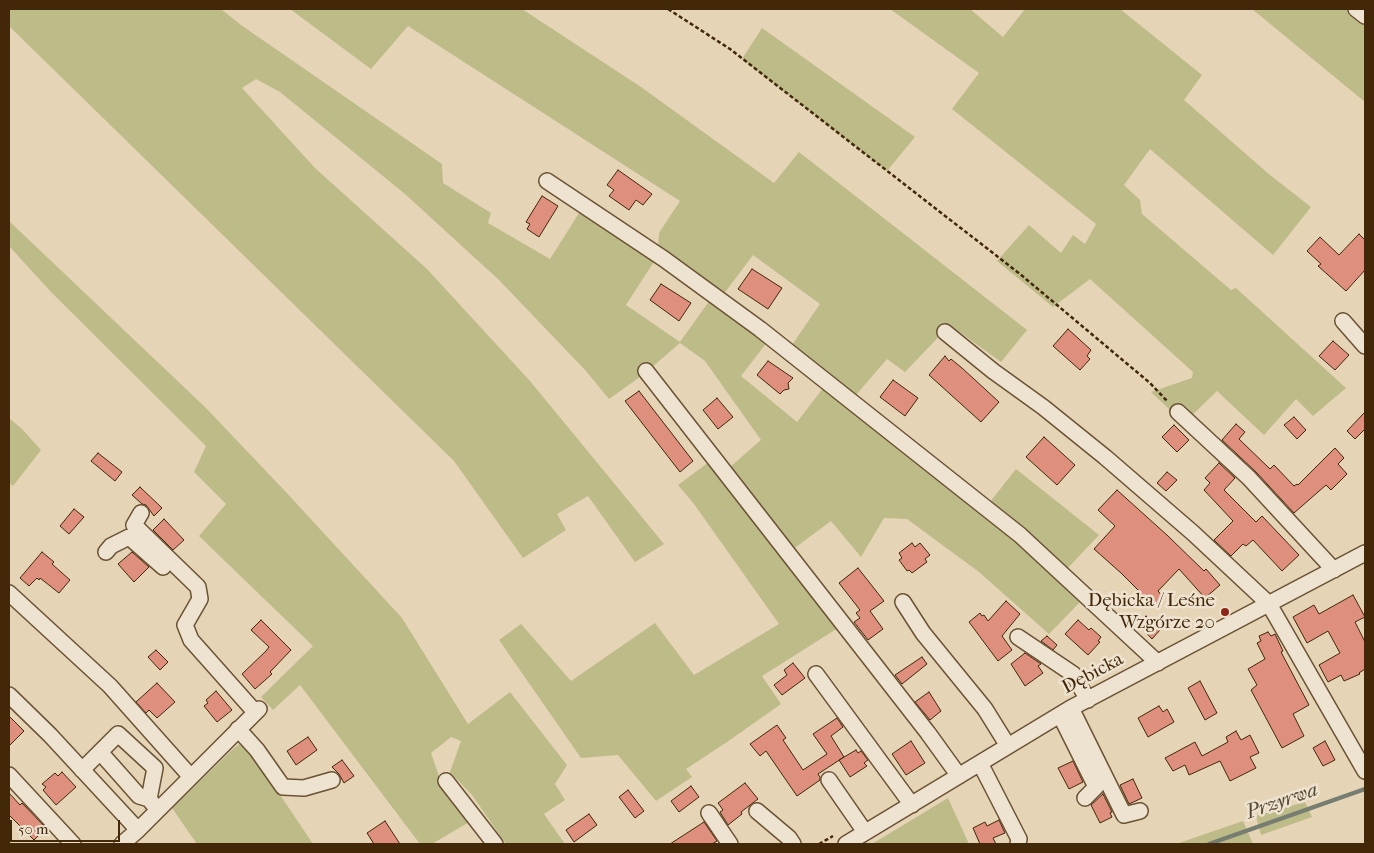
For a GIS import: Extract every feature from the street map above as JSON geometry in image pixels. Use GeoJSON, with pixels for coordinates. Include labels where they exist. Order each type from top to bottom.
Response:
{"type":"FeatureCollection","features":[{"type":"Feature","properties":{"kind":"street"},"geometry":{"type":"LineString","coordinates":[[1356,9],[1365,16]]}},
{"type":"Feature","properties":{"kind":"street"},"geometry":{"type":"LineString","coordinates":[[547,181],[664,259],[760,329],[1020,535],[1158,663]]}},
{"type":"Feature","properties":{"kind":"street"},"geometry":{"type":"LineString","coordinates":[[1343,321],[1365,346]]}},
{"type":"Feature","properties":{"kind":"street"},"geometry":{"type":"LineString","coordinates":[[945,332],[1105,457],[1193,533],[1269,604],[1365,772]]}},
{"type":"Feature","properties":{"kind":"street"},"geometry":{"type":"LineString","coordinates":[[646,371],[928,733],[959,776]]}},
{"type":"Feature","properties":{"kind":"street"},"geometry":{"type":"LineString","coordinates":[[1178,412],[1249,478],[1334,570]]}},
{"type":"Feature","properties":{"kind":"street"},"geometry":{"type":"LineString","coordinates":[[122,844],[138,830],[154,804],[191,777],[257,710],[192,640],[185,625],[200,599],[198,587],[134,525],[141,513]]}},
{"type":"Feature","properties":{"kind":"street"},"geometry":{"type":"LineString","coordinates":[[106,552],[111,546],[129,537],[187,588],[197,606]]}},
{"type":"Feature","properties":{"kind":"street","name":"Dębicka"},"geometry":{"type":"LineString","coordinates":[[846,844],[1066,711],[1365,553]]}},
{"type":"Feature","properties":{"kind":"street"},"geometry":{"type":"LineString","coordinates":[[9,593],[110,686],[191,777]]}},
{"type":"Feature","properties":{"kind":"street"},"geometry":{"type":"LineString","coordinates":[[903,602],[923,634],[985,709],[1008,746]]}},
{"type":"Feature","properties":{"kind":"street"},"geometry":{"type":"LineString","coordinates":[[1018,637],[1073,674],[1088,700]]}},
{"type":"Feature","properties":{"kind":"street"},"geometry":{"type":"LineString","coordinates":[[816,674],[912,805]]}},
{"type":"Feature","properties":{"kind":"street"},"geometry":{"type":"LineString","coordinates":[[9,695],[50,735],[138,830]]}},
{"type":"Feature","properties":{"kind":"street"},"geometry":{"type":"LineString","coordinates":[[1066,711],[1096,787],[1085,798]]}},
{"type":"Feature","properties":{"kind":"street"},"geometry":{"type":"LineString","coordinates":[[1066,711],[1124,815],[1140,811]]}},
{"type":"Feature","properties":{"kind":"street"},"geometry":{"type":"LineString","coordinates":[[238,729],[257,750],[283,787],[304,788],[332,780]]}},
{"type":"Feature","properties":{"kind":"street"},"geometry":{"type":"LineString","coordinates":[[82,770],[118,734],[155,768],[154,804]]}},
{"type":"Feature","properties":{"kind":"street"},"geometry":{"type":"LineString","coordinates":[[100,752],[139,796],[154,804]]}},
{"type":"Feature","properties":{"kind":"street"},"geometry":{"type":"LineString","coordinates":[[980,763],[1019,839],[1018,844]]}},
{"type":"Feature","properties":{"kind":"street"},"geometry":{"type":"LineString","coordinates":[[9,775],[73,844]]}},
{"type":"Feature","properties":{"kind":"street"},"geometry":{"type":"LineString","coordinates":[[829,780],[865,832]]}},
{"type":"Feature","properties":{"kind":"street"},"geometry":{"type":"LineString","coordinates":[[446,781],[495,844]]}},
{"type":"Feature","properties":{"kind":"street"},"geometry":{"type":"LineString","coordinates":[[757,811],[793,844]]}},
{"type":"Feature","properties":{"kind":"street"},"geometry":{"type":"LineString","coordinates":[[710,813],[730,844]]}},
{"type":"Feature","properties":{"kind":"path"},"geometry":{"type":"LineString","coordinates":[[668,9],[730,49],[1020,274],[1150,383],[1178,412]]}},
{"type":"Feature","properties":{"kind":"shaded area"},"geometry":{"type":"Polygon","coordinates":[[[9,9],[221,9],[241,25],[442,164],[443,183],[491,213],[488,223],[550,259],[581,210],[655,260],[626,305],[680,342],[710,300],[768,341],[741,376],[797,422],[824,387],[1008,533],[1081,601],[1049,634],[979,572],[907,519],[884,518],[861,557],[831,521],[792,550],[730,467],[761,440],[705,361],[680,343],[644,374],[609,399],[586,371],[499,280],[405,194],[280,92],[256,79],[242,88],[315,168],[427,269],[530,381],[664,544],[635,562],[588,496],[557,514],[566,530],[523,558],[454,461],[9,26],[9,9]]]}},
{"type":"Feature","properties":{"kind":"shaded area"},"geometry":{"type":"Polygon","coordinates":[[[290,9],[522,9],[641,87],[774,183],[799,152],[1027,330],[1001,362],[950,325],[905,372],[887,359],[856,395],[792,345],[820,304],[753,255],[723,295],[658,249],[659,233],[680,201],[408,26],[371,69],[290,9]]]}},
{"type":"Feature","properties":{"kind":"shaded area"},"geometry":{"type":"Polygon","coordinates":[[[890,9],[970,9],[1003,37],[1025,9],[1120,9],[1202,75],[1184,100],[1270,175],[1311,207],[1273,255],[1150,149],[1124,185],[1140,200],[1142,214],[1231,290],[1236,288],[1346,388],[1313,416],[1296,399],[1264,435],[1217,391],[1184,423],[1151,392],[1192,378],[1193,372],[1090,279],[1053,307],[997,261],[1029,225],[1061,253],[1073,235],[1085,244],[1096,224],[952,109],[979,73],[890,9]]]}},
{"type":"Feature","properties":{"kind":"shaded area"},"geometry":{"type":"Polygon","coordinates":[[[1252,9],[1348,9],[1365,22],[1365,102],[1252,9]]]}},
{"type":"Feature","properties":{"kind":"shaded area"},"geometry":{"type":"Polygon","coordinates":[[[762,28],[915,137],[887,171],[742,59],[762,28]]]}},
{"type":"Feature","properties":{"kind":"shaded area"},"geometry":{"type":"Polygon","coordinates":[[[9,221],[205,407],[402,618],[468,724],[510,692],[567,765],[555,784],[565,800],[544,814],[565,844],[506,844],[472,795],[450,772],[461,741],[451,737],[431,753],[439,776],[471,821],[432,844],[420,844],[300,685],[273,710],[261,697],[313,646],[199,536],[226,504],[194,472],[206,446],[52,293],[9,246],[9,221]]]}},
{"type":"Feature","properties":{"kind":"shaded area"},"geometry":{"type":"Polygon","coordinates":[[[9,418],[41,450],[13,486],[9,483],[9,418]]]}},
{"type":"Feature","properties":{"kind":"shaded area"},"geometry":{"type":"Polygon","coordinates":[[[709,462],[838,628],[762,676],[781,704],[686,769],[692,777],[656,801],[618,755],[581,758],[499,640],[521,624],[571,681],[655,623],[694,675],[779,624],[694,504],[678,485],[709,462]]]}},
{"type":"Feature","properties":{"kind":"shaded area"},"geometry":{"type":"Polygon","coordinates":[[[1016,469],[1099,535],[1067,569],[990,502],[1016,469]]]}},
{"type":"Feature","properties":{"kind":"shaded area"},"geometry":{"type":"Polygon","coordinates":[[[244,741],[313,844],[197,844],[172,808],[233,749],[244,741]]]}},
{"type":"Feature","properties":{"kind":"shaded area"},"geometry":{"type":"Polygon","coordinates":[[[948,798],[969,844],[872,844],[948,798]]]}},
{"type":"Feature","properties":{"kind":"shaded area"},"geometry":{"type":"Polygon","coordinates":[[[1305,802],[1312,817],[1261,835],[1256,816],[1305,802]]]}},
{"type":"Feature","properties":{"kind":"shaded area"},"geometry":{"type":"Polygon","coordinates":[[[1243,821],[1253,844],[1176,844],[1243,821]]]}},
{"type":"Feature","properties":{"kind":"building"},"geometry":{"type":"Polygon","coordinates":[[[618,170],[652,194],[643,205],[636,200],[629,210],[609,196],[614,190],[607,185],[618,170]]]}},
{"type":"Feature","properties":{"kind":"building"},"geometry":{"type":"Polygon","coordinates":[[[542,196],[558,206],[539,237],[527,229],[530,224],[526,222],[542,196]]]}},
{"type":"Feature","properties":{"kind":"building"},"geometry":{"type":"Polygon","coordinates":[[[1359,234],[1365,240],[1365,270],[1346,291],[1318,266],[1321,264],[1307,251],[1320,237],[1339,255],[1359,234]]]}},
{"type":"Feature","properties":{"kind":"building"},"geometry":{"type":"Polygon","coordinates":[[[752,269],[782,288],[768,309],[738,289],[752,269]]]}},
{"type":"Feature","properties":{"kind":"building"},"geometry":{"type":"Polygon","coordinates":[[[661,284],[691,303],[679,321],[650,300],[661,284]]]}},
{"type":"Feature","properties":{"kind":"building"},"geometry":{"type":"Polygon","coordinates":[[[1068,329],[1091,350],[1087,356],[1090,359],[1080,370],[1053,346],[1068,329]]]}},
{"type":"Feature","properties":{"kind":"building"},"geometry":{"type":"Polygon","coordinates":[[[1333,341],[1349,355],[1335,370],[1319,356],[1333,341]]]}},
{"type":"Feature","properties":{"kind":"building"},"geometry":{"type":"Polygon","coordinates":[[[945,356],[949,361],[951,359],[962,368],[999,402],[981,422],[929,375],[945,356]]]}},
{"type":"Feature","properties":{"kind":"building"},"geometry":{"type":"Polygon","coordinates":[[[768,361],[793,378],[788,383],[789,389],[784,390],[780,394],[757,375],[768,361]]]}},
{"type":"Feature","properties":{"kind":"building"},"geometry":{"type":"Polygon","coordinates":[[[893,380],[918,398],[905,416],[880,397],[893,380]]]}},
{"type":"Feature","properties":{"kind":"building"},"geometry":{"type":"Polygon","coordinates":[[[639,391],[693,461],[680,472],[625,401],[639,391]]]}},
{"type":"Feature","properties":{"kind":"building"},"geometry":{"type":"Polygon","coordinates":[[[717,398],[733,417],[718,429],[703,410],[717,398]]]}},
{"type":"Feature","properties":{"kind":"building"},"geometry":{"type":"Polygon","coordinates":[[[1365,412],[1365,429],[1355,439],[1347,431],[1365,412]]]}},
{"type":"Feature","properties":{"kind":"building"},"geometry":{"type":"Polygon","coordinates":[[[1294,417],[1306,430],[1297,439],[1284,425],[1294,417]]]}},
{"type":"Feature","properties":{"kind":"building"},"geometry":{"type":"Polygon","coordinates":[[[1236,424],[1245,432],[1239,439],[1270,469],[1274,465],[1294,486],[1298,485],[1335,448],[1344,458],[1338,464],[1347,474],[1331,490],[1326,485],[1294,513],[1256,472],[1222,440],[1236,424]]]}},
{"type":"Feature","properties":{"kind":"building"},"geometry":{"type":"Polygon","coordinates":[[[1174,425],[1189,440],[1177,452],[1162,437],[1174,425]]]}},
{"type":"Feature","properties":{"kind":"building"},"geometry":{"type":"Polygon","coordinates":[[[1044,437],[1075,465],[1057,485],[1026,457],[1044,437]]]}},
{"type":"Feature","properties":{"kind":"building"},"geometry":{"type":"Polygon","coordinates":[[[98,453],[122,472],[115,481],[91,461],[98,453]]]}},
{"type":"Feature","properties":{"kind":"building"},"geometry":{"type":"Polygon","coordinates":[[[1219,463],[1235,478],[1224,490],[1256,522],[1262,516],[1299,555],[1282,571],[1253,540],[1246,546],[1243,544],[1231,556],[1214,540],[1233,521],[1204,490],[1210,483],[1205,478],[1219,463]]]}},
{"type":"Feature","properties":{"kind":"building"},"geometry":{"type":"Polygon","coordinates":[[[1167,472],[1177,480],[1166,491],[1157,483],[1167,472]]]}},
{"type":"Feature","properties":{"kind":"building"},"geometry":{"type":"Polygon","coordinates":[[[140,487],[162,508],[154,516],[146,505],[142,504],[132,495],[140,487]]]}},
{"type":"Feature","properties":{"kind":"building"},"geometry":{"type":"Polygon","coordinates":[[[1117,490],[1204,571],[1206,569],[1220,585],[1205,598],[1179,569],[1158,591],[1163,597],[1152,608],[1138,594],[1140,592],[1094,549],[1115,526],[1098,510],[1117,490]]]}},
{"type":"Feature","properties":{"kind":"building"},"geometry":{"type":"Polygon","coordinates":[[[74,509],[84,517],[69,534],[60,526],[74,509]]]}},
{"type":"Feature","properties":{"kind":"building"},"geometry":{"type":"Polygon","coordinates":[[[164,519],[184,540],[173,550],[153,530],[164,519]]]}},
{"type":"Feature","properties":{"kind":"building"},"geometry":{"type":"Polygon","coordinates":[[[912,543],[915,547],[920,543],[930,555],[925,559],[927,562],[912,573],[909,570],[907,571],[899,560],[902,558],[899,553],[912,543]]]}},
{"type":"Feature","properties":{"kind":"building"},"geometry":{"type":"Polygon","coordinates":[[[42,552],[70,580],[59,593],[40,578],[39,580],[37,578],[29,586],[20,578],[42,552]]]}},
{"type":"Feature","properties":{"kind":"building"},"geometry":{"type":"Polygon","coordinates":[[[132,552],[149,567],[134,582],[118,564],[132,552]]]}},
{"type":"Feature","properties":{"kind":"building"},"geometry":{"type":"Polygon","coordinates":[[[858,568],[884,601],[870,611],[883,629],[868,640],[854,622],[860,618],[856,613],[860,610],[839,583],[858,568]]]}},
{"type":"Feature","properties":{"kind":"building"},"geometry":{"type":"Polygon","coordinates":[[[1353,595],[1365,617],[1355,622],[1365,642],[1365,669],[1360,674],[1344,681],[1341,675],[1328,682],[1319,665],[1340,653],[1328,631],[1307,643],[1293,617],[1314,605],[1319,614],[1353,595]]]}},
{"type":"Feature","properties":{"kind":"building"},"geometry":{"type":"Polygon","coordinates":[[[1006,601],[1020,614],[1002,636],[1012,650],[998,661],[969,622],[980,613],[988,621],[1006,601]]]}},
{"type":"Feature","properties":{"kind":"building"},"geometry":{"type":"Polygon","coordinates":[[[1146,616],[1160,630],[1152,639],[1138,624],[1146,616]]]}},
{"type":"Feature","properties":{"kind":"building"},"geometry":{"type":"Polygon","coordinates":[[[261,620],[291,650],[270,672],[272,674],[255,689],[242,674],[269,647],[251,630],[261,620]]]}},
{"type":"Feature","properties":{"kind":"building"},"geometry":{"type":"Polygon","coordinates":[[[1078,620],[1089,630],[1091,628],[1101,637],[1098,641],[1100,642],[1088,655],[1065,634],[1078,620]]]}},
{"type":"Feature","properties":{"kind":"building"},"geometry":{"type":"Polygon","coordinates":[[[1268,632],[1271,636],[1275,634],[1283,651],[1281,652],[1309,705],[1293,714],[1304,736],[1282,748],[1251,690],[1257,685],[1248,669],[1265,659],[1257,643],[1261,641],[1259,636],[1268,632]]]}},
{"type":"Feature","properties":{"kind":"building"},"geometry":{"type":"Polygon","coordinates":[[[1047,636],[1057,645],[1053,650],[1041,641],[1047,636]]]}},
{"type":"Feature","properties":{"kind":"building"},"geometry":{"type":"Polygon","coordinates":[[[156,650],[168,662],[160,670],[148,657],[156,650]]]}},
{"type":"Feature","properties":{"kind":"building"},"geometry":{"type":"Polygon","coordinates":[[[1025,653],[1041,664],[1038,666],[1043,673],[1025,686],[1011,664],[1025,653]]]}},
{"type":"Feature","properties":{"kind":"building"},"geometry":{"type":"Polygon","coordinates":[[[922,657],[927,664],[902,684],[895,675],[922,657]]]}},
{"type":"Feature","properties":{"kind":"building"},"geometry":{"type":"Polygon","coordinates":[[[793,663],[805,678],[782,695],[774,685],[787,675],[784,670],[793,663]]]}},
{"type":"Feature","properties":{"kind":"building"},"geometry":{"type":"Polygon","coordinates":[[[1200,681],[1217,713],[1205,720],[1188,688],[1200,681]]]}},
{"type":"Feature","properties":{"kind":"building"},"geometry":{"type":"Polygon","coordinates":[[[157,683],[175,702],[157,718],[149,710],[146,713],[136,702],[157,683]]]}},
{"type":"Feature","properties":{"kind":"building"},"geometry":{"type":"Polygon","coordinates":[[[216,691],[232,710],[217,722],[204,706],[208,703],[206,700],[216,691]]]}},
{"type":"Feature","properties":{"kind":"building"},"geometry":{"type":"Polygon","coordinates":[[[929,692],[941,711],[930,720],[915,702],[929,692]]]}},
{"type":"Feature","properties":{"kind":"building"},"geometry":{"type":"Polygon","coordinates":[[[1159,706],[1163,712],[1167,709],[1174,722],[1148,737],[1138,718],[1159,706]]]}},
{"type":"Feature","properties":{"kind":"building"},"geometry":{"type":"Polygon","coordinates":[[[9,716],[24,731],[9,746],[9,716]]]}},
{"type":"Feature","properties":{"kind":"building"},"geometry":{"type":"Polygon","coordinates":[[[837,718],[843,727],[831,736],[844,757],[818,774],[820,780],[797,796],[766,751],[760,756],[750,744],[777,725],[786,738],[783,740],[803,770],[827,754],[813,734],[837,718]]]}},
{"type":"Feature","properties":{"kind":"building"},"geometry":{"type":"Polygon","coordinates":[[[1236,731],[1241,740],[1250,735],[1259,753],[1250,757],[1256,768],[1230,781],[1220,761],[1189,775],[1185,765],[1173,771],[1165,758],[1195,742],[1202,756],[1228,742],[1226,737],[1236,731]]]}},
{"type":"Feature","properties":{"kind":"building"},"geometry":{"type":"Polygon","coordinates":[[[308,737],[317,750],[296,765],[287,751],[308,737]]]}},
{"type":"Feature","properties":{"kind":"building"},"geometry":{"type":"Polygon","coordinates":[[[911,741],[925,763],[906,775],[892,754],[911,741]]]}},
{"type":"Feature","properties":{"kind":"building"},"geometry":{"type":"Polygon","coordinates":[[[1325,741],[1335,760],[1323,766],[1313,748],[1325,741]]]}},
{"type":"Feature","properties":{"kind":"building"},"geometry":{"type":"Polygon","coordinates":[[[856,750],[858,753],[861,751],[868,760],[864,763],[867,766],[850,777],[839,760],[856,750]]]}},
{"type":"Feature","properties":{"kind":"building"},"geometry":{"type":"Polygon","coordinates":[[[342,760],[354,776],[344,783],[332,767],[342,760]]]}},
{"type":"Feature","properties":{"kind":"building"},"geometry":{"type":"Polygon","coordinates":[[[1073,761],[1083,782],[1069,789],[1058,768],[1073,761]]]}},
{"type":"Feature","properties":{"kind":"building"},"geometry":{"type":"Polygon","coordinates":[[[62,772],[76,787],[56,805],[43,790],[46,787],[42,784],[55,773],[58,776],[62,772]]]}},
{"type":"Feature","properties":{"kind":"building"},"geometry":{"type":"Polygon","coordinates":[[[1133,779],[1142,798],[1129,804],[1120,785],[1133,779]]]}},
{"type":"Feature","properties":{"kind":"building"},"geometry":{"type":"Polygon","coordinates":[[[745,783],[758,799],[728,825],[720,812],[723,810],[718,803],[745,783]]]}},
{"type":"Feature","properties":{"kind":"building"},"geometry":{"type":"Polygon","coordinates":[[[691,786],[699,797],[679,812],[671,801],[691,786]]]}},
{"type":"Feature","properties":{"kind":"building"},"geometry":{"type":"Polygon","coordinates":[[[628,790],[644,811],[635,818],[619,797],[628,790]]]}},
{"type":"Feature","properties":{"kind":"building"},"geometry":{"type":"Polygon","coordinates":[[[9,793],[20,805],[22,803],[46,828],[34,840],[9,815],[9,793]]]}},
{"type":"Feature","properties":{"kind":"building"},"geometry":{"type":"Polygon","coordinates":[[[1103,794],[1112,812],[1110,813],[1112,817],[1100,823],[1091,805],[1103,794]]]}},
{"type":"Feature","properties":{"kind":"building"},"geometry":{"type":"Polygon","coordinates":[[[589,814],[597,825],[574,842],[566,830],[589,814]]]}},
{"type":"Feature","properties":{"kind":"building"},"geometry":{"type":"Polygon","coordinates":[[[999,820],[1005,833],[993,838],[996,844],[980,844],[973,828],[985,822],[987,826],[999,820]]]}},
{"type":"Feature","properties":{"kind":"building"},"geometry":{"type":"Polygon","coordinates":[[[385,821],[400,844],[374,844],[367,833],[385,821]]]}},
{"type":"Feature","properties":{"kind":"building"},"geometry":{"type":"Polygon","coordinates":[[[704,822],[717,841],[712,844],[670,844],[704,822]]]}},
{"type":"Feature","properties":{"kind":"waterway","name":"Przyrwa"},"geometry":{"type":"LineString","coordinates":[[1209,844],[1365,789]]}},
{"type":"Feature","properties":{"kind":"place","name":"Dębicka / Leśne Wzgórze 20"},"geometry":{"type":"Point","coordinates":[1225,612]}}]}
